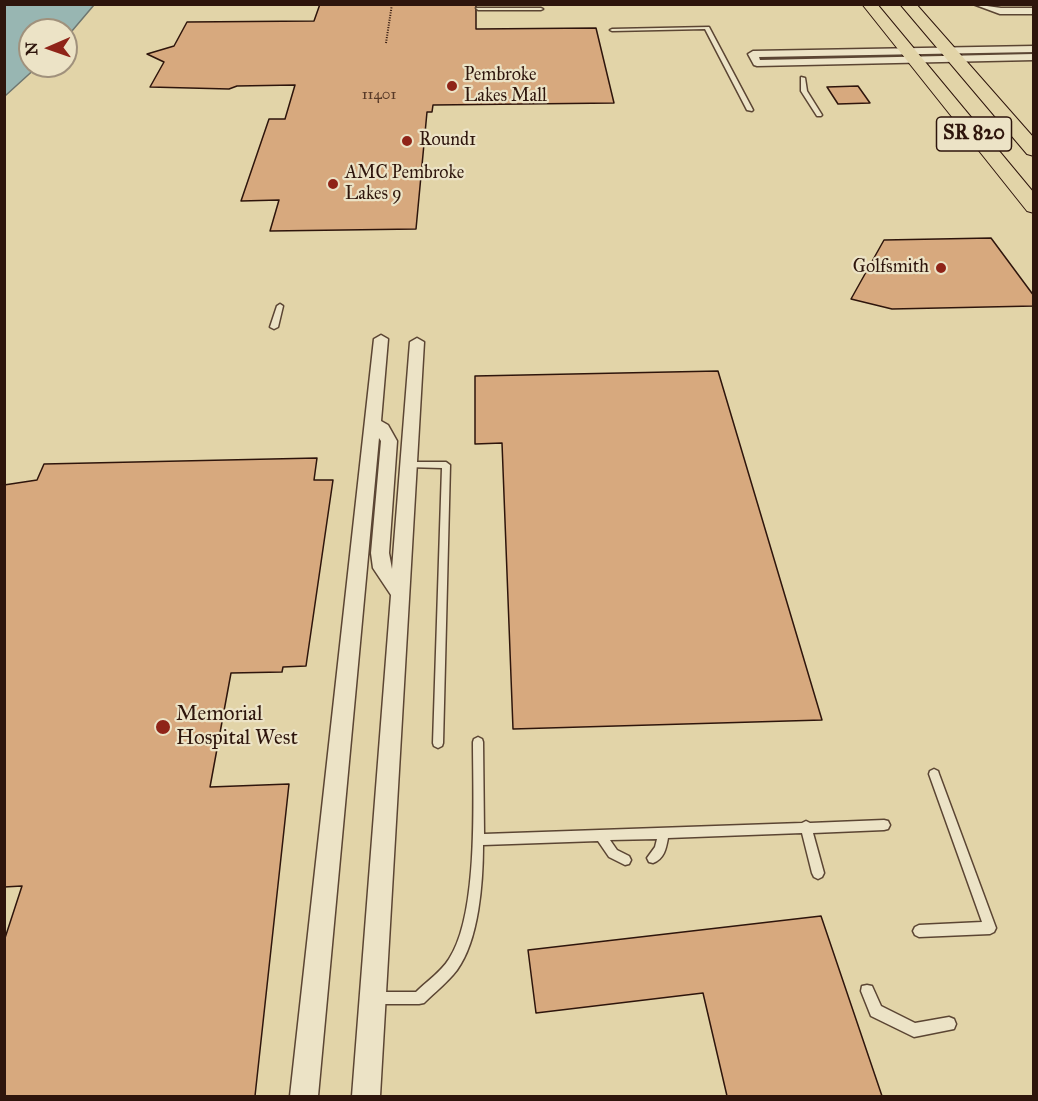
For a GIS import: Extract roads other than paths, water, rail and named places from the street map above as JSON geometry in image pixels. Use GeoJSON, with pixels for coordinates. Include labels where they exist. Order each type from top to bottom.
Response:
{"type":"FeatureCollection","features":[{"type":"Feature","properties":{"kind":"highway","name":"SR 820"},"geometry":{"type":"LineString","coordinates":[[869,4],[1034,207]]}},
{"type":"Feature","properties":{"kind":"highway","name":"SR 820"},"geometry":{"type":"LineString","coordinates":[[908,4],[1034,150]]}},
{"type":"Feature","properties":{"kind":"street"},"geometry":{"type":"LineString","coordinates":[[977,5],[1000,11],[1034,11]]}},
{"type":"Feature","properties":{"kind":"street"},"geometry":{"type":"LineString","coordinates":[[755,59],[911,56],[1034,49]]}},
{"type":"Feature","properties":{"kind":"street"},"geometry":{"type":"LineString","coordinates":[[952,54],[1034,57]]}},
{"type":"Feature","properties":{"kind":"street"},"geometry":{"type":"LineString","coordinates":[[304,1096],[338,745],[346,703],[367,461],[381,339]]}},
{"type":"Feature","properties":{"kind":"street"},"geometry":{"type":"LineString","coordinates":[[366,1096],[417,342]]}},
{"type":"Feature","properties":{"kind":"street"},"geometry":{"type":"LineString","coordinates":[[372,423],[382,429],[389,441],[380,553],[382,568],[400,594]]}},
{"type":"Feature","properties":{"kind":"street"},"geometry":{"type":"LineString","coordinates":[[367,461],[382,464],[387,469]]}},
{"type":"Feature","properties":{"kind":"lane"},"geometry":{"type":"LineString","coordinates":[[478,9],[541,9]]}},
{"type":"Feature","properties":{"kind":"lane"},"geometry":{"type":"LineString","coordinates":[[612,30],[707,28],[750,110]]}},
{"type":"Feature","properties":{"kind":"lane"},"geometry":{"type":"LineString","coordinates":[[803,78],[804,91],[819,115]]}},
{"type":"Feature","properties":{"kind":"lane"},"geometry":{"type":"LineString","coordinates":[[274,327],[280,306]]}},
{"type":"Feature","properties":{"kind":"lane"},"geometry":{"type":"LineString","coordinates":[[409,465],[446,465],[438,743]]}},
{"type":"Feature","properties":{"kind":"lane"},"geometry":{"type":"LineString","coordinates":[[373,998],[418,998],[455,962],[466,932],[477,873],[478,742]]}},
{"type":"Feature","properties":{"kind":"lane"},"geometry":{"type":"LineString","coordinates":[[919,931],[990,928],[934,774]]}},
{"type":"Feature","properties":{"kind":"lane"},"geometry":{"type":"LineString","coordinates":[[478,840],[806,826],[884,825]]}},
{"type":"Feature","properties":{"kind":"lane"},"geometry":{"type":"LineString","coordinates":[[806,826],[818,873]]}},
{"type":"Feature","properties":{"kind":"lane"},"geometry":{"type":"LineString","coordinates":[[653,858],[660,850],[664,832]]}},
{"type":"Feature","properties":{"kind":"lane"},"geometry":{"type":"LineString","coordinates":[[601,835],[609,850],[617,858],[625,860]]}},
{"type":"Feature","properties":{"kind":"lane"},"geometry":{"type":"LineString","coordinates":[[867,991],[876,1011],[914,1030],[949,1024]]}},
{"type":"Feature","properties":{"kind":"water"},"geometry":{"type":"Polygon","coordinates":[[[5,4],[94,5],[78,24],[78,18],[18,18],[18,78],[25,78],[5,96],[5,4]]]}},
{"type":"Feature","properties":{"kind":"place","name":"Pembroke Lakes Mall"},"geometry":{"type":"Point","coordinates":[452,86]}},
{"type":"Feature","properties":{"kind":"place","name":"Round1"},"geometry":{"type":"Point","coordinates":[407,141]}},
{"type":"Feature","properties":{"kind":"place","name":"AMC Pembroke Lakes 9"},"geometry":{"type":"Point","coordinates":[333,184]}},
{"type":"Feature","properties":{"kind":"place","name":"Golfsmith"},"geometry":{"type":"Point","coordinates":[941,268]}},
{"type":"Feature","properties":{"kind":"place","name":"Memorial Hospital West"},"geometry":{"type":"Point","coordinates":[163,727]}}]}
